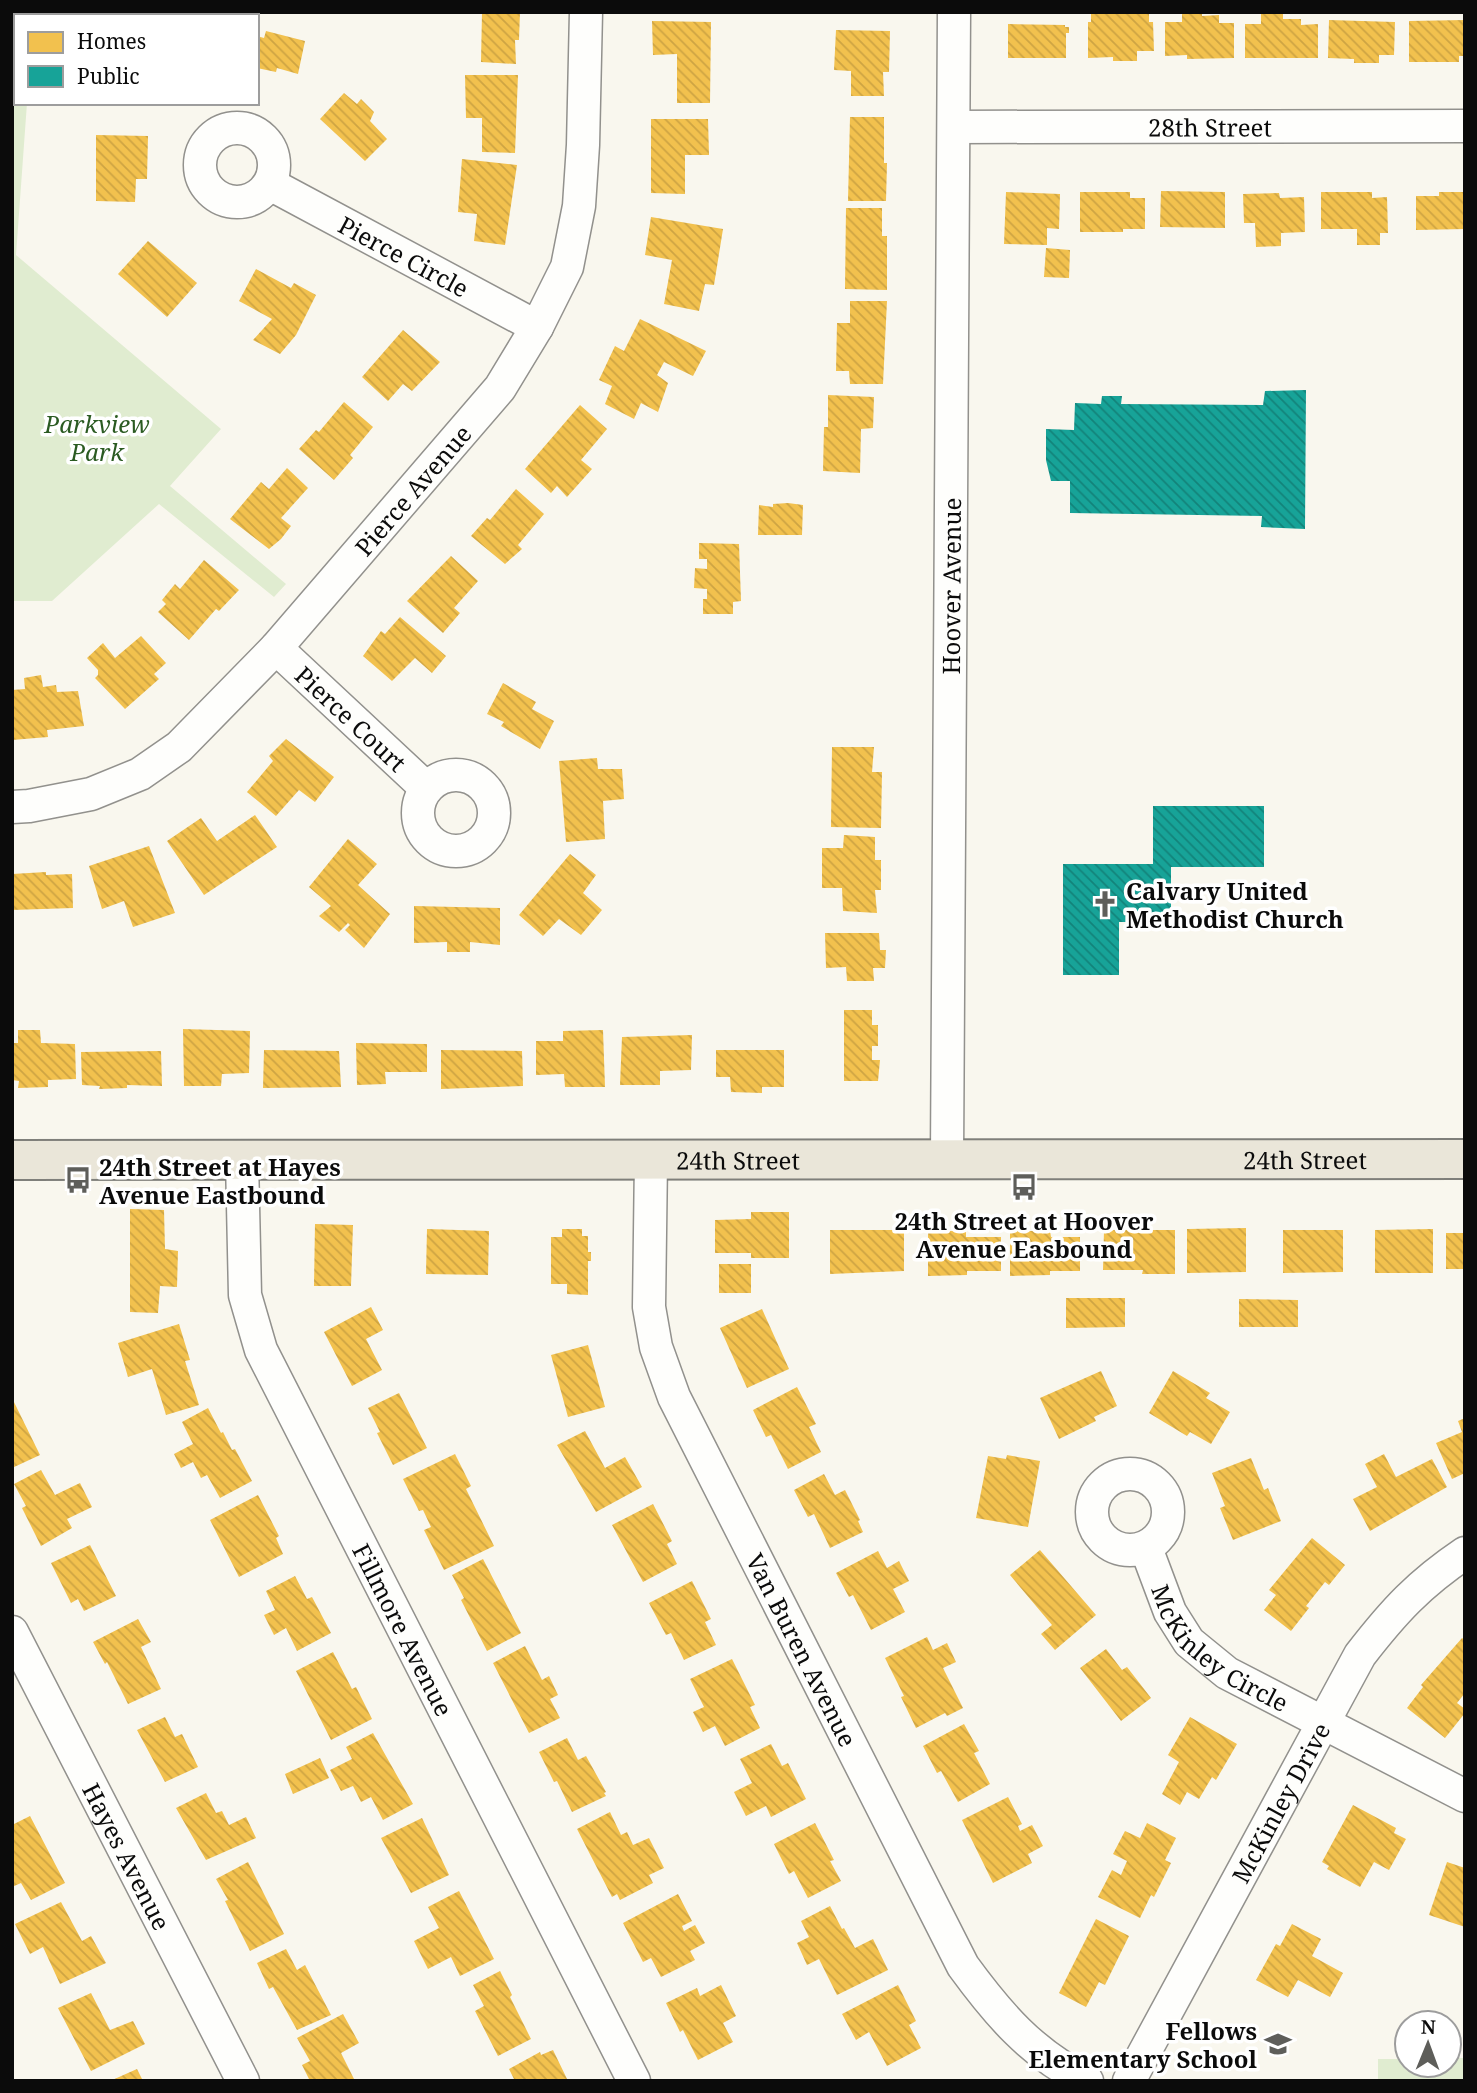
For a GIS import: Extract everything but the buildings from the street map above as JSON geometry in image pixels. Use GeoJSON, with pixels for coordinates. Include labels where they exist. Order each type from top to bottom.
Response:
{"type":"FeatureCollection","features":[{"type":"Feature","properties":{"kind":"main road","name":"24th Street"},"geometry":{"type":"LineString","coordinates":[[12,1160],[1465,1160]]}},
{"type":"Feature","properties":{"kind":"street","name":"Pierce Avenue"},"geometry":{"type":"LineString","coordinates":[[12,807],[91,793],[140,774],[179,747],[276,648],[500,388],[537,327],[567,268],[579,206],[586,12]]}},
{"type":"Feature","properties":{"kind":"street","name":"Hoover Avenue"},"geometry":{"type":"LineString","coordinates":[[947,1158],[954,12]]}},
{"type":"Feature","properties":{"kind":"street","name":"28th Street"},"geometry":{"type":"LineString","coordinates":[[954,127],[1465,126]]}},
{"type":"Feature","properties":{"kind":"street","name":"Pierce Circle"},"geometry":{"type":"LineString","coordinates":[[270,184],[537,327]]}},
{"type":"Feature","properties":{"kind":"street","name":"Pierce Court"},"geometry":{"type":"LineString","coordinates":[[276,648],[426,788]]}},
{"type":"Feature","properties":{"kind":"street","name":"Van Buren Avenue"},"geometry":{"type":"LineString","coordinates":[[651,1159],[649,1307],[656,1347],[674,1397],[963,1966],[992,2005],[1022,2038],[1065,2070],[1087,2081]]}},
{"type":"Feature","properties":{"kind":"street","name":"Fillmore Avenue"},"geometry":{"type":"LineString","coordinates":[[242,1160],[245,1295],[261,1350],[634,2081]]}},
{"type":"Feature","properties":{"kind":"street","name":"McKinley Circle"},"geometry":{"type":"LineString","coordinates":[[1146,1548],[1170,1612],[1189,1642],[1227,1673],[1465,1797]]}},
{"type":"Feature","properties":{"kind":"street","name":"McKinley Drive"},"geometry":{"type":"LineString","coordinates":[[1129,2081],[1360,1655],[1392,1613],[1433,1575],[1465,1553]]}},
{"type":"Feature","properties":{"kind":"street","name":"Hayes Avenue"},"geometry":{"type":"LineString","coordinates":[[12,1632],[243,2081]]}},
{"type":"Feature","properties":{"kind":"green space","name":"Parkview Park"},"geometry":{"type":"Polygon","coordinates":[[[12,12],[34,12],[14,14],[14,105],[27,105],[16,255],[221,429],[170,486],[286,584],[274,597],[159,504],[52,601],[12,601],[12,12]]]}},
{"type":"Feature","properties":{"kind":"green space"},"geometry":{"type":"Polygon","coordinates":[[[1465,2058],[1465,2081],[1378,2081],[1378,2059],[1393,2059],[1393,2079],[1463,2079],[1465,2058]]]}},
{"type":"Feature","properties":{"kind":"place","name":"Calvary United Methodist Church"},"geometry":{"type":"Point","coordinates":[1105,904]}},
{"type":"Feature","properties":{"kind":"place","name":"24th Street at Hayes Avenue Eastbound"},"geometry":{"type":"Point","coordinates":[78,1180]}},
{"type":"Feature","properties":{"kind":"place","name":"24th Street at Hoover Avenue Easbound"},"geometry":{"type":"Point","coordinates":[1024,1187]}},
{"type":"Feature","properties":{"kind":"place","name":"Fellows Elementary School"},"geometry":{"type":"Point","coordinates":[1278,2044]}}]}
